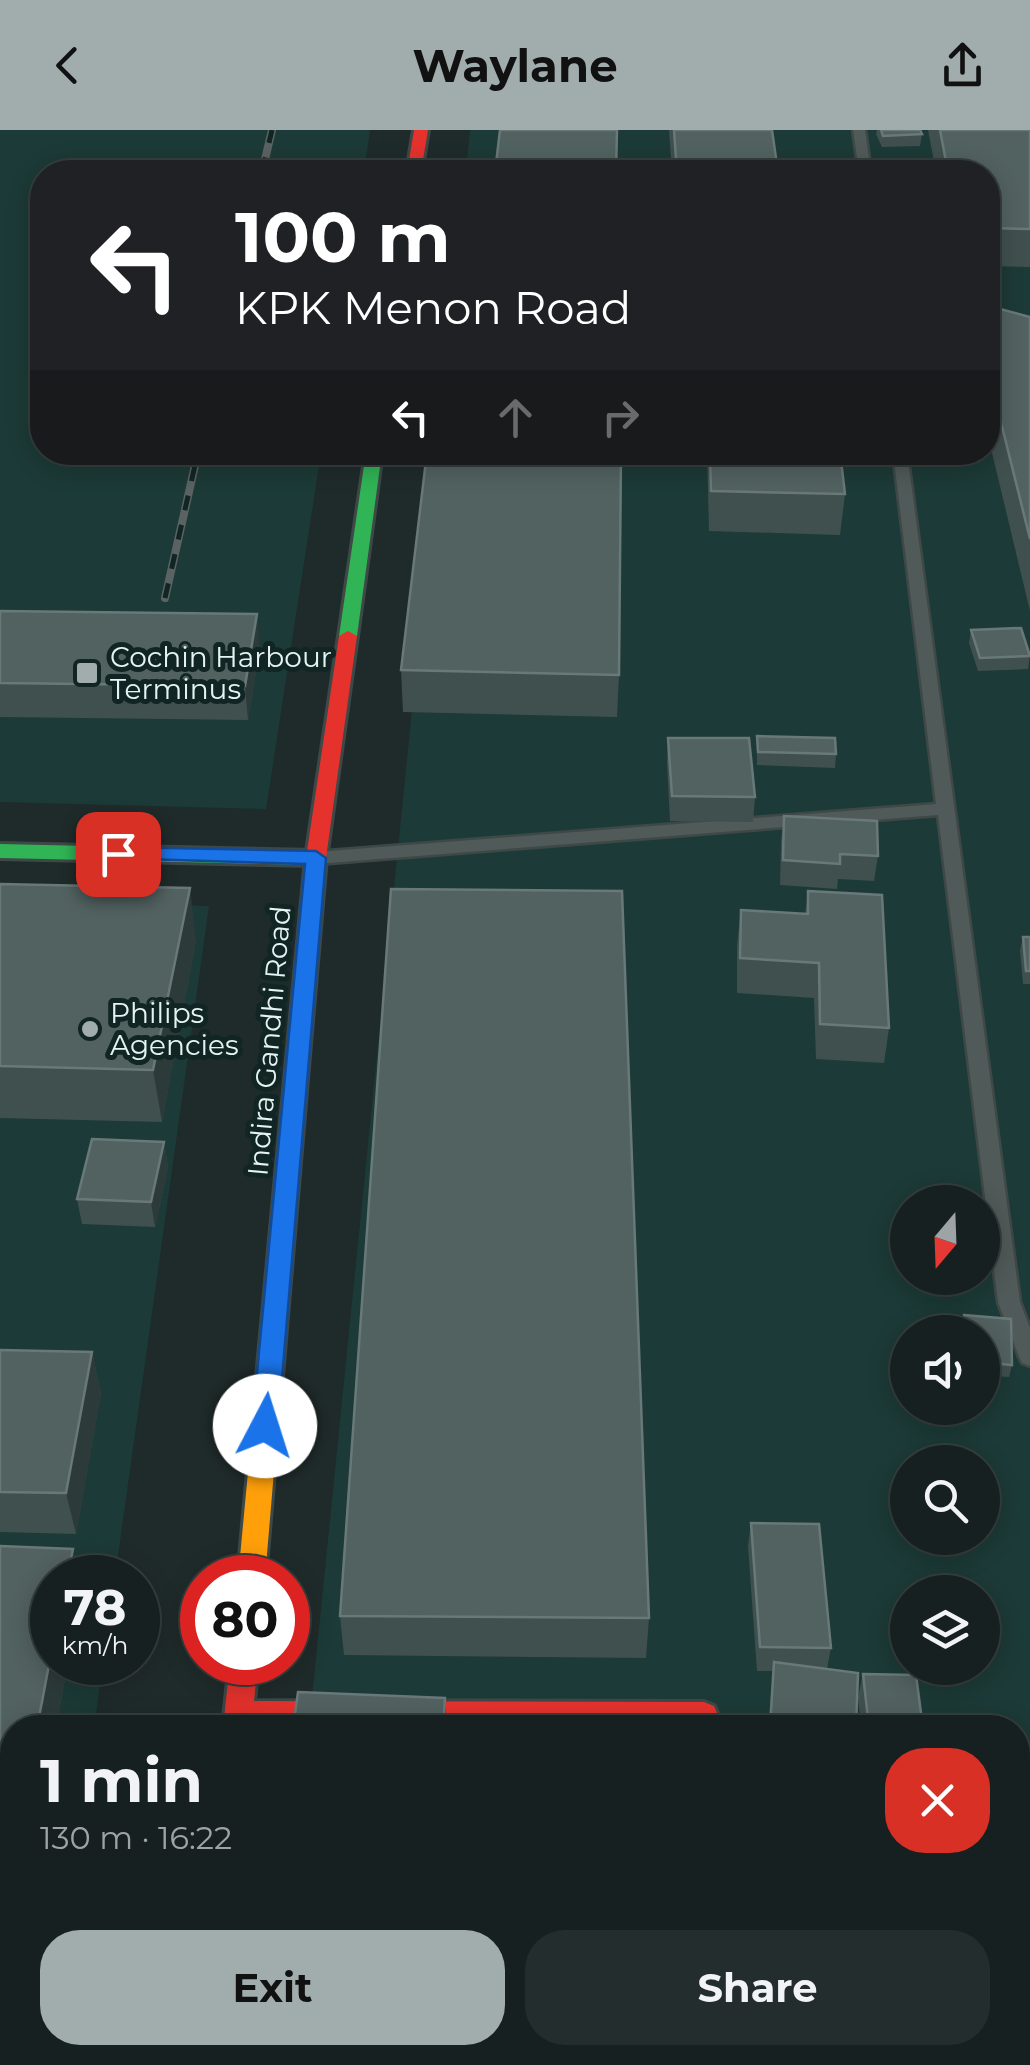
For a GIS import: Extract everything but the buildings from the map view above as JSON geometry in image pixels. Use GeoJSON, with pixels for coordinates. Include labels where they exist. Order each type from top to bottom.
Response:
{"type":"FeatureCollection","features":[{"type":"Feature","properties":{"kind":"main road"},"geometry":{"type":"LineString","coordinates":[[416,160],[422,130]]}},
{"type":"Feature","properties":{"kind":"main road","name":"Indira Gandhi Road"},"geometry":{"type":"LineString","coordinates":[[253,1555],[316,858],[372,465]]}},
{"type":"Feature","properties":{"kind":"main road"},"geometry":{"type":"LineString","coordinates":[[0,852],[316,858]]}},
{"type":"Feature","properties":{"kind":"main road"},"geometry":{"type":"LineString","coordinates":[[239,1715],[242,1685]]}},
{"type":"Feature","properties":{"kind":"lane"},"geometry":{"type":"LineString","coordinates":[[860,130],[864,160]]}},
{"type":"Feature","properties":{"kind":"lane"},"geometry":{"type":"LineString","coordinates":[[902,465],[1009,1302],[1030,1358]]}},
{"type":"Feature","properties":{"kind":"lane"},"geometry":{"type":"LineString","coordinates":[[316,858],[946,810]]}},
{"type":"Feature","properties":{"kind":"shaded area"},"geometry":{"type":"Polygon","coordinates":[[[0,130],[370,130],[366,160],[30,160],[30,465],[319,465],[266,809],[0,802],[0,130]]]}},
{"type":"Feature","properties":{"kind":"shaded area"},"geometry":{"type":"Polygon","coordinates":[[[470,130],[1030,130],[1030,1715],[310,1715],[437,465],[1000,465],[1000,160],[467,160],[470,130]]]}},
{"type":"Feature","properties":{"kind":"shaded area"},"geometry":{"type":"Polygon","coordinates":[[[0,900],[209,906],[118,1555],[30,1555],[30,1685],[100,1685],[96,1715],[0,1715],[0,900]]]}},
{"type":"Feature","properties":{"kind":"railway"},"geometry":{"type":"LineString","coordinates":[[265,160],[272,130]]}},
{"type":"Feature","properties":{"kind":"railway"},"geometry":{"type":"LineString","coordinates":[[165,598],[195,465]]}},
{"type":"Feature","properties":{"kind":"traffic: fast"},"geometry":{"type":"LineString","coordinates":[[348,636],[372,465]]}},
{"type":"Feature","properties":{"kind":"traffic: fast"},"geometry":{"type":"LineString","coordinates":[[0,851],[316,858]]}},
{"type":"Feature","properties":{"kind":"traffic: slow"},"geometry":{"type":"LineString","coordinates":[[253,1555],[295,1091]]}},
{"type":"Feature","properties":{"kind":"traffic: jam"},"geometry":{"type":"LineString","coordinates":[[416,160],[421,130]]}},
{"type":"Feature","properties":{"kind":"traffic: jam"},"geometry":{"type":"LineString","coordinates":[[295,1091],[316,858],[348,636]]}},
{"type":"Feature","properties":{"kind":"traffic: jam"},"geometry":{"type":"LineString","coordinates":[[238,1715],[242,1685]]}},
{"type":"Feature","properties":{"kind":"traffic: jam"},"geometry":{"type":"LineString","coordinates":[[239,1714],[704,1715]]}},
{"type":"Feature","properties":{"kind":"place","name":"Cochin Harbour Terminus"},"geometry":{"type":"Point","coordinates":[87,673]}},
{"type":"Feature","properties":{"kind":"place","name":"Philips Agencies"},"geometry":{"type":"Point","coordinates":[90,1029]}},
{"type":"Feature","properties":{"kind":"route"},"geometry":{"type":"LineString","coordinates":[[118,854],[316,858],[265,1426]]}}]}
